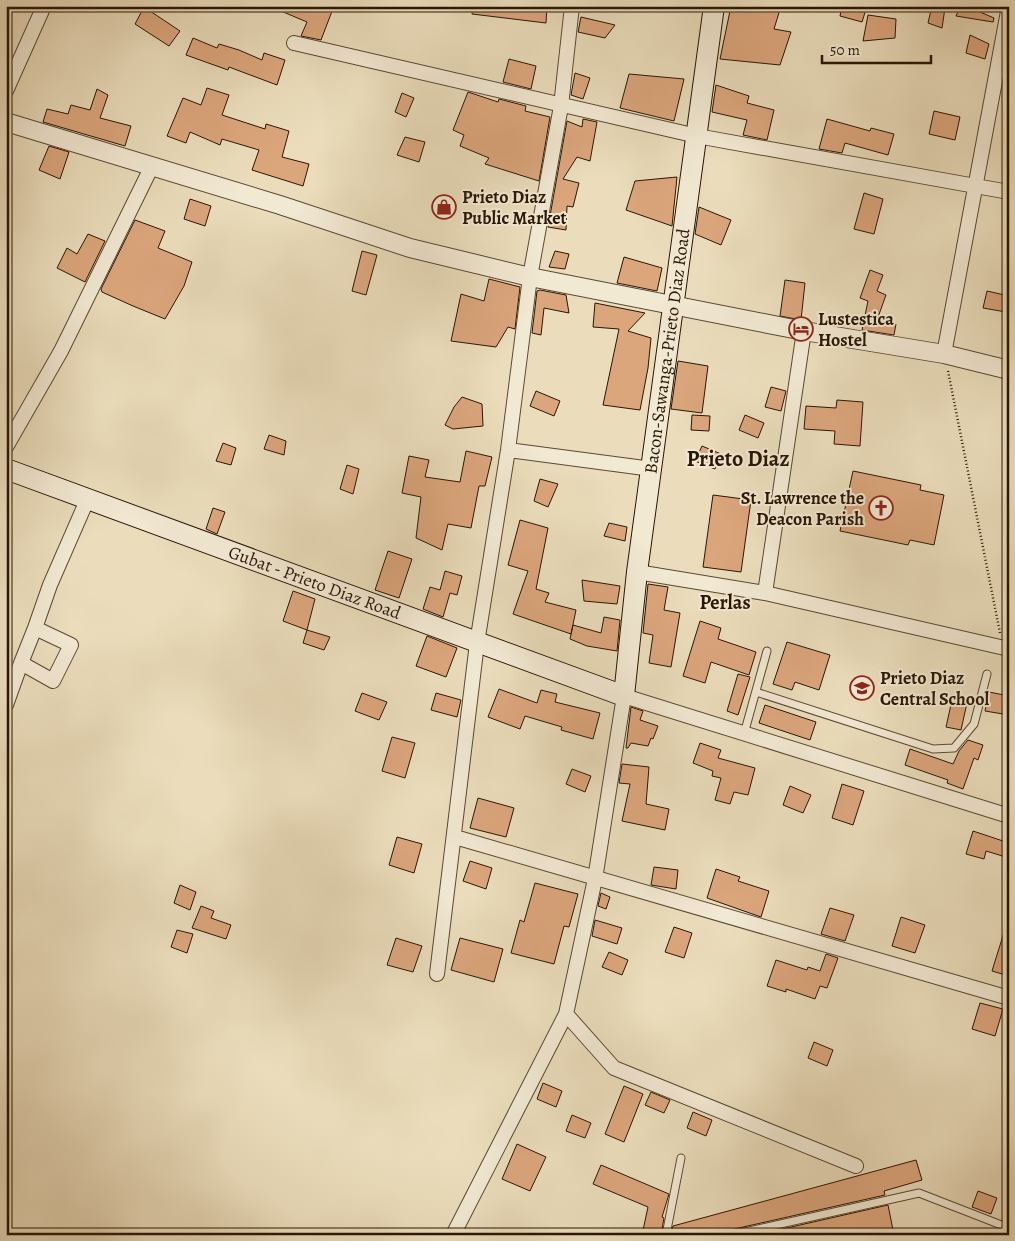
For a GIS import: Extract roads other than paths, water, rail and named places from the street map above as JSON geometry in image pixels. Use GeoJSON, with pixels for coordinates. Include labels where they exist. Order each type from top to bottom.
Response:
{"type":"FeatureCollection","features":[{"type":"Feature","properties":{"kind":"main road","name":"Bacon-Sawanga-Prieto Diaz Road"},"geometry":{"type":"LineString","coordinates":[[624,696],[637,572],[714,6]]}},
{"type":"Feature","properties":{"kind":"main road","name":"Gubat - Prieto Diaz Road"},"geometry":{"type":"LineString","coordinates":[[6,469],[624,696]]}},
{"type":"Feature","properties":{"kind":"street"},"geometry":{"type":"LineString","coordinates":[[6,92],[44,6]]}},
{"type":"Feature","properties":{"kind":"street"},"geometry":{"type":"LineString","coordinates":[[437,974],[477,643],[508,450],[530,277],[561,106],[572,6]]}},
{"type":"Feature","properties":{"kind":"street"},"geometry":{"type":"LineString","coordinates":[[944,354],[1009,6]]}},
{"type":"Feature","properties":{"kind":"street"},"geometry":{"type":"LineString","coordinates":[[294,43],[697,136],[1009,192]]}},
{"type":"Feature","properties":{"kind":"street"},"geometry":{"type":"LineString","coordinates":[[6,122],[410,248],[530,277],[804,331],[944,354],[1009,370]]}},
{"type":"Feature","properties":{"kind":"street"},"geometry":{"type":"LineString","coordinates":[[6,447],[61,350],[152,166]]}},
{"type":"Feature","properties":{"kind":"street"},"geometry":{"type":"LineString","coordinates":[[765,593],[804,331]]}},
{"type":"Feature","properties":{"kind":"street"},"geometry":{"type":"LineString","coordinates":[[508,450],[652,469]]}},
{"type":"Feature","properties":{"kind":"street"},"geometry":{"type":"LineString","coordinates":[[6,705],[50,585],[88,498]]}},
{"type":"Feature","properties":{"kind":"street"},"geometry":{"type":"LineString","coordinates":[[637,572],[765,593],[1006,648]]}},
{"type":"Feature","properties":{"kind":"street"},"geometry":{"type":"LineString","coordinates":[[22,664],[53,682],[72,645],[35,628]]}},
{"type":"Feature","properties":{"kind":"street"},"geometry":{"type":"LineString","coordinates":[[453,1235],[566,1014],[595,879],[624,696],[1009,816]]}},
{"type":"Feature","properties":{"kind":"street"},"geometry":{"type":"LineString","coordinates":[[455,837],[1009,998]]}},
{"type":"Feature","properties":{"kind":"street"},"geometry":{"type":"LineString","coordinates":[[566,1014],[614,1068],[856,1166]]}},
{"type":"Feature","properties":{"kind":"lane"},"geometry":{"type":"LineString","coordinates":[[744,734],[767,652]]}},
{"type":"Feature","properties":{"kind":"lane"},"geometry":{"type":"LineString","coordinates":[[756,692],[933,749],[954,748],[974,724],[987,674]]}},
{"type":"Feature","properties":{"kind":"lane"},"geometry":{"type":"LineString","coordinates":[[666,1235],[681,1158]]}},
{"type":"Feature","properties":{"kind":"lane"},"geometry":{"type":"LineString","coordinates":[[731,1235],[919,1194],[1009,1228]]}},
{"type":"Feature","properties":{"kind":"place","name":"Prieto Diaz Public Market"},"geometry":{"type":"Point","coordinates":[444,207]}},
{"type":"Feature","properties":{"kind":"place","name":"Lustestica Hostel"},"geometry":{"type":"Point","coordinates":[801,329]}},
{"type":"Feature","properties":{"kind":"place","name":"St. Lawrence the Deacon Parish"},"geometry":{"type":"Point","coordinates":[881,508]}},
{"type":"Feature","properties":{"kind":"place","name":"Prieto Diaz Central School"},"geometry":{"type":"Point","coordinates":[862,688]}},
{"type":"Feature","properties":{"kind":"district","name":"Prieto Diaz"},"geometry":{"type":"Point","coordinates":[738,459]}},
{"type":"Feature","properties":{"kind":"district","name":"Perlas"},"geometry":{"type":"Point","coordinates":[725,602]}}]}
